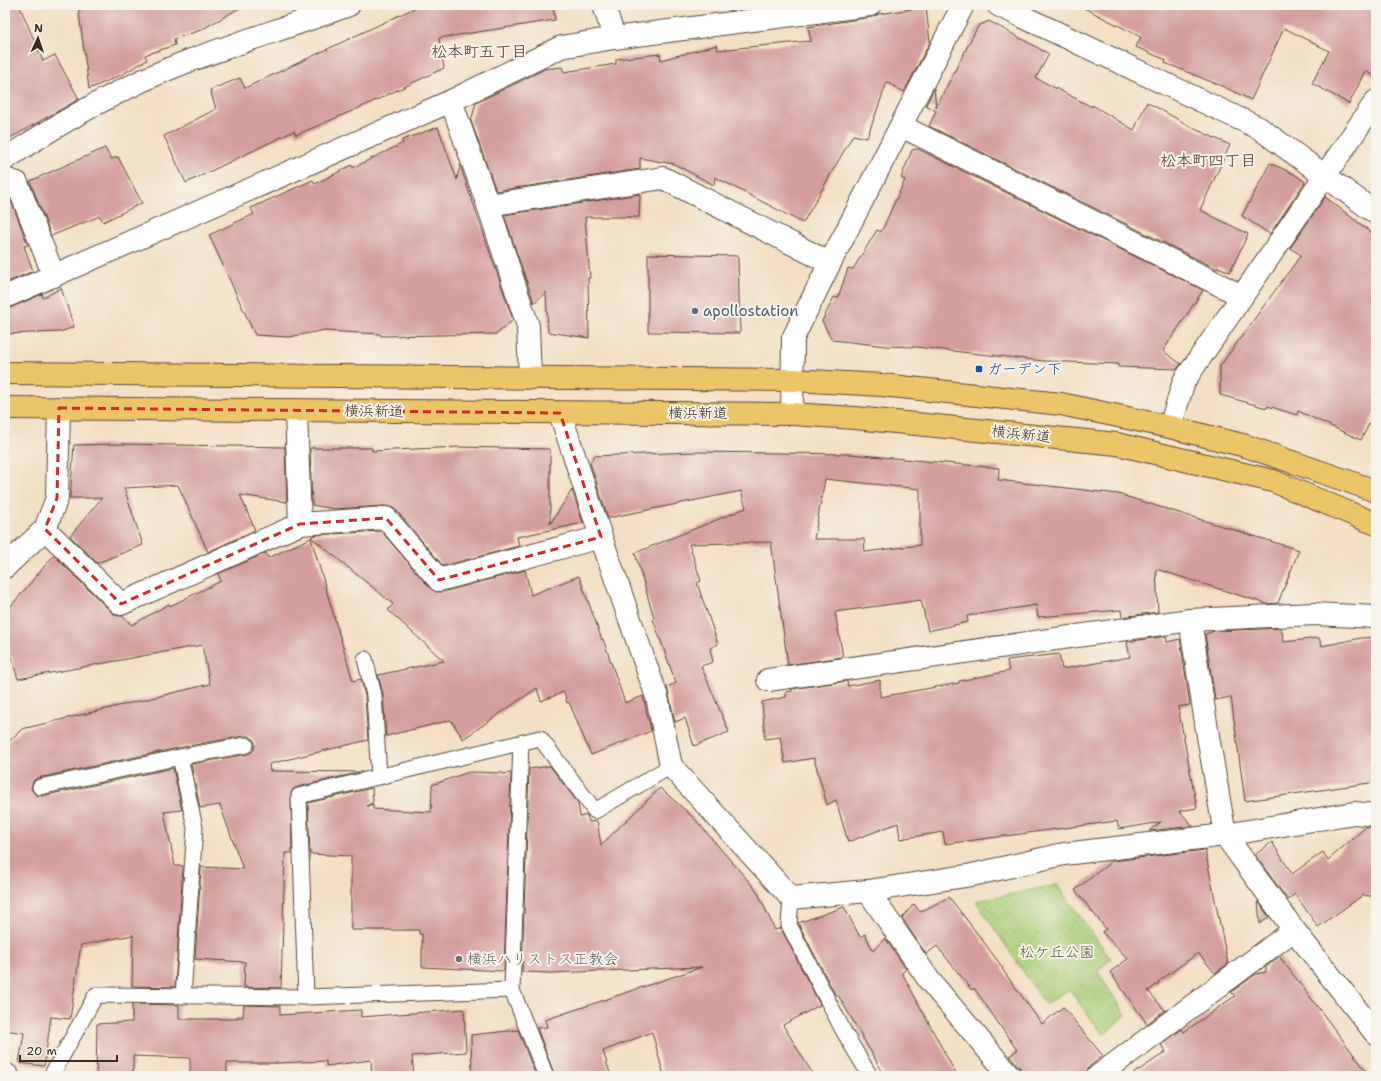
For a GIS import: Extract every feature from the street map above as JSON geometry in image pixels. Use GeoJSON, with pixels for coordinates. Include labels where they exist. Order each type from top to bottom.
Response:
{"type":"FeatureCollection","features":[{"type":"Feature","properties":{"kind":"highway"},"geometry":{"type":"LineString","coordinates":[[5,373],[793,380],[882,385],[1060,404],[1170,427],[1246,446],[1376,491]]}},
{"type":"Feature","properties":{"kind":"highway","name":"横浜新道"},"geometry":{"type":"LineString","coordinates":[[5,408],[792,414],[863,419],[1117,444],[1273,481],[1376,524]]}},
{"type":"Feature","properties":{"kind":"street"},"geometry":{"type":"LineString","coordinates":[[5,159],[38,137],[127,88],[185,62],[349,5]]}},
{"type":"Feature","properties":{"kind":"street"},"geometry":{"type":"LineString","coordinates":[[604,5],[614,38]]}},
{"type":"Feature","properties":{"kind":"street"},"geometry":{"type":"LineString","coordinates":[[5,297],[451,101],[561,48],[614,38],[870,5]]}},
{"type":"Feature","properties":{"kind":"street"},"geometry":{"type":"LineString","coordinates":[[792,414],[793,338],[830,263],[964,5]]}},
{"type":"Feature","properties":{"kind":"street"},"geometry":{"type":"LineString","coordinates":[[998,5],[1259,128],[1376,213]]}},
{"type":"Feature","properties":{"kind":"street"},"geometry":{"type":"LineString","coordinates":[[451,101],[488,205],[528,326],[530,377]]}},
{"type":"Feature","properties":{"kind":"street"},"geometry":{"type":"LineString","coordinates":[[1170,427],[1184,381],[1376,101]]}},
{"type":"Feature","properties":{"kind":"street"},"geometry":{"type":"LineString","coordinates":[[901,126],[1242,296]]}},
{"type":"Feature","properties":{"kind":"street"},"geometry":{"type":"LineString","coordinates":[[488,205],[663,178],[830,263]]}},
{"type":"Feature","properties":{"kind":"street"},"geometry":{"type":"LineString","coordinates":[[5,179],[17,183],[54,276]]}},
{"type":"Feature","properties":{"kind":"street"},"geometry":{"type":"LineString","coordinates":[[5,567],[45,529],[57,498],[59,408]]}},
{"type":"Feature","properties":{"kind":"street"},"geometry":{"type":"LineString","coordinates":[[296,410],[300,524]]}},
{"type":"Feature","properties":{"kind":"street"},"geometry":{"type":"LineString","coordinates":[[560,413],[601,537],[657,697],[672,766],[791,898],[868,891],[972,875],[1064,854],[1225,835],[1354,814],[1376,815]]}},
{"type":"Feature","properties":{"kind":"street"},"geometry":{"type":"LineString","coordinates":[[45,529],[121,604],[300,524],[386,518],[439,580],[601,537]]}},
{"type":"Feature","properties":{"kind":"street"},"geometry":{"type":"LineString","coordinates":[[768,680],[1190,620],[1314,614],[1376,617]]}},
{"type":"Feature","properties":{"kind":"street"},"geometry":{"type":"LineString","coordinates":[[1190,620],[1225,835],[1294,930],[1376,1034]]}},
{"type":"Feature","properties":{"kind":"street"},"geometry":{"type":"LineString","coordinates":[[868,891],[929,980],[1010,1076]]}},
{"type":"Feature","properties":{"kind":"street"},"geometry":{"type":"LineString","coordinates":[[1098,1076],[1294,930]]}},
{"type":"Feature","properties":{"kind":"lane"},"geometry":{"type":"LineString","coordinates":[[365,659],[374,695],[379,778]]}},
{"type":"Feature","properties":{"kind":"lane"},"geometry":{"type":"LineString","coordinates":[[306,997],[299,796],[379,778],[540,738],[595,811],[672,766]]}},
{"type":"Feature","properties":{"kind":"lane"},"geometry":{"type":"LineString","coordinates":[[521,743],[512,990],[546,1076]]}},
{"type":"Feature","properties":{"kind":"lane"},"geometry":{"type":"LineString","coordinates":[[40,787],[180,757],[246,745]]}},
{"type":"Feature","properties":{"kind":"lane"},"geometry":{"type":"LineString","coordinates":[[180,757],[195,828],[183,996]]}},
{"type":"Feature","properties":{"kind":"lane"},"geometry":{"type":"LineString","coordinates":[[791,898],[789,926],[844,1032],[870,1076]]}},
{"type":"Feature","properties":{"kind":"lane"},"geometry":{"type":"LineString","coordinates":[[51,1076],[96,995],[306,997],[512,990]]}},
{"type":"Feature","properties":{"kind":"highlighted area"},"geometry":{"type":"Polygon","coordinates":[[[59,408],[560,413],[601,537],[439,580],[386,518],[300,524],[121,604],[45,529],[57,498],[59,408]]]}},
{"type":"Feature","properties":{"kind":"green space","name":"松ケ丘公園"},"geometry":{"type":"Polygon","coordinates":[[[1057,885],[1111,959],[1097,971],[1126,1015],[1104,1035],[1069,990],[1045,1004],[976,901],[1057,885]]]}},
{"type":"Feature","properties":{"kind":"building"},"geometry":{"type":"Polygon","coordinates":[[[5,5],[19,5],[43,61],[55,55],[79,99],[5,141],[5,5]]]}},
{"type":"Feature","properties":{"kind":"building"},"geometry":{"type":"Polygon","coordinates":[[[78,5],[245,5],[201,30],[174,39],[175,45],[145,55],[147,60],[121,75],[89,89],[78,5]]]}},
{"type":"Feature","properties":{"kind":"building"},"geometry":{"type":"Polygon","coordinates":[[[421,5],[553,5],[555,20],[439,38],[444,68],[366,105],[296,135],[294,131],[186,183],[164,136],[216,109],[210,90],[240,78],[245,88],[421,5]]]}},
{"type":"Feature","properties":{"kind":"building"},"geometry":{"type":"Polygon","coordinates":[[[1078,5],[1376,5],[1376,77],[1365,71],[1349,104],[1312,83],[1329,51],[1284,28],[1251,100],[1224,87],[1165,63],[1166,60],[1136,47],[1141,37],[1078,5]]]}},
{"type":"Feature","properties":{"kind":"building"},"geometry":{"type":"Polygon","coordinates":[[[926,7],[930,42],[904,92],[887,82],[867,138],[853,135],[803,223],[715,177],[714,185],[674,164],[640,158],[640,169],[496,191],[471,121],[476,103],[545,69],[562,67],[564,72],[616,64],[616,59],[660,54],[661,60],[717,45],[718,50],[811,41],[808,27],[926,7]]]}},
{"type":"Feature","properties":{"kind":"building"},"geometry":{"type":"Polygon","coordinates":[[[989,21],[1049,54],[1036,78],[1092,107],[1092,105],[1134,130],[1147,102],[1195,129],[1230,145],[1200,210],[1248,234],[1230,272],[1218,267],[1217,269],[929,126],[936,111],[926,105],[934,88],[936,107],[978,26],[989,21]]]}},
{"type":"Feature","properties":{"kind":"building"},"geometry":{"type":"Polygon","coordinates":[[[438,127],[457,180],[460,165],[513,320],[497,334],[381,336],[380,334],[325,330],[289,337],[255,335],[209,235],[254,214],[251,208],[313,180],[315,184],[352,165],[353,168],[403,143],[402,140],[438,127]]]}},
{"type":"Feature","properties":{"kind":"building"},"geometry":{"type":"Polygon","coordinates":[[[105,148],[111,159],[118,157],[142,203],[103,222],[100,216],[51,236],[30,181],[105,148]]]}},
{"type":"Feature","properties":{"kind":"building"},"geometry":{"type":"Polygon","coordinates":[[[918,149],[1203,290],[1163,351],[1181,364],[1177,369],[1118,367],[1118,364],[1044,361],[916,347],[886,346],[832,340],[822,321],[834,297],[838,298],[848,268],[853,269],[877,230],[881,232],[905,180],[901,178],[912,150],[918,149]]]}},
{"type":"Feature","properties":{"kind":"building"},"geometry":{"type":"Polygon","coordinates":[[[1270,163],[1294,174],[1305,182],[1270,234],[1242,216],[1270,163]]]}},
{"type":"Feature","properties":{"kind":"building"},"geometry":{"type":"Polygon","coordinates":[[[5,192],[8,193],[28,245],[24,246],[33,271],[5,283],[5,192]]]}},
{"type":"Feature","properties":{"kind":"building"},"geometry":{"type":"Polygon","coordinates":[[[640,194],[639,217],[585,217],[590,278],[588,278],[589,338],[548,332],[546,292],[534,303],[504,215],[640,194]]]}},
{"type":"Feature","properties":{"kind":"building"},"geometry":{"type":"Polygon","coordinates":[[[1325,197],[1376,236],[1376,410],[1361,440],[1298,411],[1297,415],[1268,406],[1267,408],[1220,395],[1220,366],[1301,255],[1290,248],[1325,197]]]}},
{"type":"Feature","properties":{"kind":"building"},"geometry":{"type":"Polygon","coordinates":[[[648,254],[738,256],[740,333],[648,332],[648,254]]]}},
{"type":"Feature","properties":{"kind":"building"},"geometry":{"type":"Polygon","coordinates":[[[61,288],[74,327],[60,332],[5,334],[5,309],[42,294],[43,298],[61,288]]]}},
{"type":"Feature","properties":{"kind":"building"},"geometry":{"type":"Polygon","coordinates":[[[122,444],[285,447],[287,502],[240,495],[255,530],[208,552],[178,485],[124,488],[143,545],[97,563],[70,536],[102,498],[70,498],[74,445],[122,444]]]}},
{"type":"Feature","properties":{"kind":"building"},"geometry":{"type":"Polygon","coordinates":[[[459,447],[550,449],[550,524],[572,490],[583,523],[517,537],[519,546],[443,566],[396,510],[391,507],[385,506],[335,509],[312,505],[310,448],[372,448],[372,451],[459,447]]]}},
{"type":"Feature","properties":{"kind":"building"},"geometry":{"type":"Polygon","coordinates":[[[695,452],[850,454],[999,468],[998,480],[1118,494],[1299,550],[1278,603],[1267,604],[1156,569],[1158,612],[1122,617],[1121,610],[1038,617],[1036,605],[967,616],[968,622],[928,631],[921,600],[835,612],[843,657],[788,665],[771,542],[689,544],[701,581],[697,583],[718,644],[710,648],[713,662],[701,666],[729,732],[694,746],[685,718],[675,722],[667,687],[676,683],[653,619],[654,618],[635,553],[746,508],[741,491],[608,518],[590,463],[594,456],[695,452]],[[825,479],[814,539],[864,539],[865,552],[920,545],[920,489],[825,479]]]}},
{"type":"Feature","properties":{"kind":"building"},"geometry":{"type":"Polygon","coordinates":[[[381,531],[430,588],[436,592],[442,592],[525,570],[531,595],[579,576],[625,703],[643,696],[651,731],[591,755],[569,702],[567,703],[564,692],[541,701],[537,688],[463,739],[451,720],[386,736],[383,694],[378,675],[444,661],[388,610],[393,604],[311,537],[315,535],[381,531]]]}},
{"type":"Feature","properties":{"kind":"building"},"geometry":{"type":"Polygon","coordinates":[[[311,538],[353,681],[361,679],[365,696],[368,740],[269,764],[270,771],[362,772],[297,787],[293,789],[291,793],[292,853],[285,853],[281,988],[244,987],[245,962],[195,959],[201,867],[243,869],[220,805],[200,808],[191,764],[248,754],[255,748],[253,739],[249,736],[244,736],[178,748],[38,778],[34,780],[31,789],[37,795],[42,796],[173,768],[182,810],[164,812],[175,866],[183,866],[175,987],[132,986],[133,935],[81,945],[70,1019],[51,1017],[44,1066],[19,1063],[24,1033],[5,1030],[5,745],[22,729],[210,684],[202,645],[18,679],[5,635],[5,613],[54,555],[112,613],[122,616],[132,625],[169,604],[170,606],[221,581],[218,574],[266,553],[268,558],[311,538]]]}},
{"type":"Feature","properties":{"kind":"building"},"geometry":{"type":"Polygon","coordinates":[[[1281,628],[1284,642],[1319,638],[1322,646],[1361,638],[1376,637],[1376,782],[1245,801],[1231,697],[1215,700],[1205,634],[1215,631],[1281,628]]]}},
{"type":"Feature","properties":{"kind":"building"},"geometry":{"type":"Polygon","coordinates":[[[1166,636],[1167,642],[1180,639],[1190,705],[1178,707],[1197,808],[1179,811],[1193,826],[1149,831],[1161,822],[1119,829],[1117,821],[945,844],[943,832],[900,839],[898,823],[848,842],[836,800],[827,805],[814,758],[785,763],[780,737],[765,739],[762,702],[786,697],[786,692],[792,691],[791,689],[847,681],[848,686],[880,680],[880,697],[959,683],[959,681],[1009,671],[1007,660],[1059,654],[1062,669],[1130,657],[1127,642],[1166,636]]]}},
{"type":"Feature","properties":{"kind":"building"},"geometry":{"type":"Polygon","coordinates":[[[550,766],[578,803],[580,817],[587,815],[589,822],[597,821],[601,845],[660,788],[693,817],[757,891],[775,930],[781,928],[820,1005],[783,1025],[814,1076],[664,1076],[652,1032],[603,1051],[611,1076],[555,1076],[537,1028],[547,1027],[545,1020],[702,967],[551,973],[522,972],[529,769],[550,766]]]}},
{"type":"Feature","properties":{"kind":"building"},"geometry":{"type":"Polygon","coordinates":[[[469,772],[511,773],[504,971],[422,967],[422,934],[419,934],[419,930],[351,930],[351,856],[310,854],[308,803],[372,788],[373,802],[367,806],[373,804],[373,809],[431,812],[432,785],[469,772]]]}},
{"type":"Feature","properties":{"kind":"building"},"geometry":{"type":"Polygon","coordinates":[[[1366,827],[1376,827],[1376,897],[1363,895],[1318,927],[1295,894],[1288,900],[1255,855],[1272,842],[1292,874],[1323,852],[1328,860],[1366,827]]]}},
{"type":"Feature","properties":{"kind":"building"},"geometry":{"type":"Polygon","coordinates":[[[1205,850],[1228,964],[1215,973],[1198,953],[1158,982],[1159,983],[1148,991],[1165,1010],[1147,1024],[1110,972],[1128,959],[1102,932],[1106,929],[1075,890],[1112,861],[1205,850]]]}},
{"type":"Feature","properties":{"kind":"building"},"geometry":{"type":"Polygon","coordinates":[[[949,897],[1003,968],[1002,969],[1042,1024],[1063,1007],[1103,1056],[1090,1066],[1086,1076],[1024,1076],[1020,1068],[1010,1056],[1017,1050],[974,988],[972,990],[937,946],[926,954],[902,918],[914,904],[920,912],[949,897]]]}},
{"type":"Feature","properties":{"kind":"building"},"geometry":{"type":"Polygon","coordinates":[[[1258,901],[1269,917],[1260,924],[1258,901]]]}},
{"type":"Feature","properties":{"kind":"building"},"geometry":{"type":"Polygon","coordinates":[[[844,907],[860,937],[865,934],[873,951],[885,938],[906,969],[902,973],[957,1076],[885,1076],[838,995],[836,996],[798,923],[844,907]]]}},
{"type":"Feature","properties":{"kind":"building"},"geometry":{"type":"Polygon","coordinates":[[[1279,956],[1370,1076],[1130,1076],[1166,1052],[1161,1045],[1182,1029],[1184,1032],[1235,996],[1231,992],[1256,974],[1266,972],[1266,967],[1279,956]]]}},
{"type":"Feature","properties":{"kind":"building"},"geometry":{"type":"Polygon","coordinates":[[[132,1004],[179,1005],[179,1019],[236,1019],[236,1017],[243,1017],[244,1005],[280,1006],[280,1015],[361,1010],[361,1017],[464,1009],[466,1052],[412,1056],[414,1076],[372,1076],[371,1060],[326,1066],[326,1061],[227,1063],[227,1076],[190,1076],[190,1058],[133,1056],[133,1076],[96,1076],[97,1024],[132,1022],[132,1004]]]}},
{"type":"Feature","properties":{"kind":"building"},"geometry":{"type":"Polygon","coordinates":[[[518,1030],[536,1076],[472,1076],[471,1035],[518,1030]]]}},
{"type":"Feature","properties":{"kind":"place","name":"apollostation"},"geometry":{"type":"Point","coordinates":[695,311]}},
{"type":"Feature","properties":{"kind":"place","name":"ガーデン下"},"geometry":{"type":"Point","coordinates":[979,369]}},
{"type":"Feature","properties":{"kind":"place","name":"横浜ハリストス正教会"},"geometry":{"type":"Point","coordinates":[459,959]}},
{"type":"Feature","properties":{"kind":"district","name":"松本町五丁目"},"geometry":{"type":"Point","coordinates":[479,51]}},
{"type":"Feature","properties":{"kind":"district","name":"松本町四丁目"},"geometry":{"type":"Point","coordinates":[1208,160]}}]}
